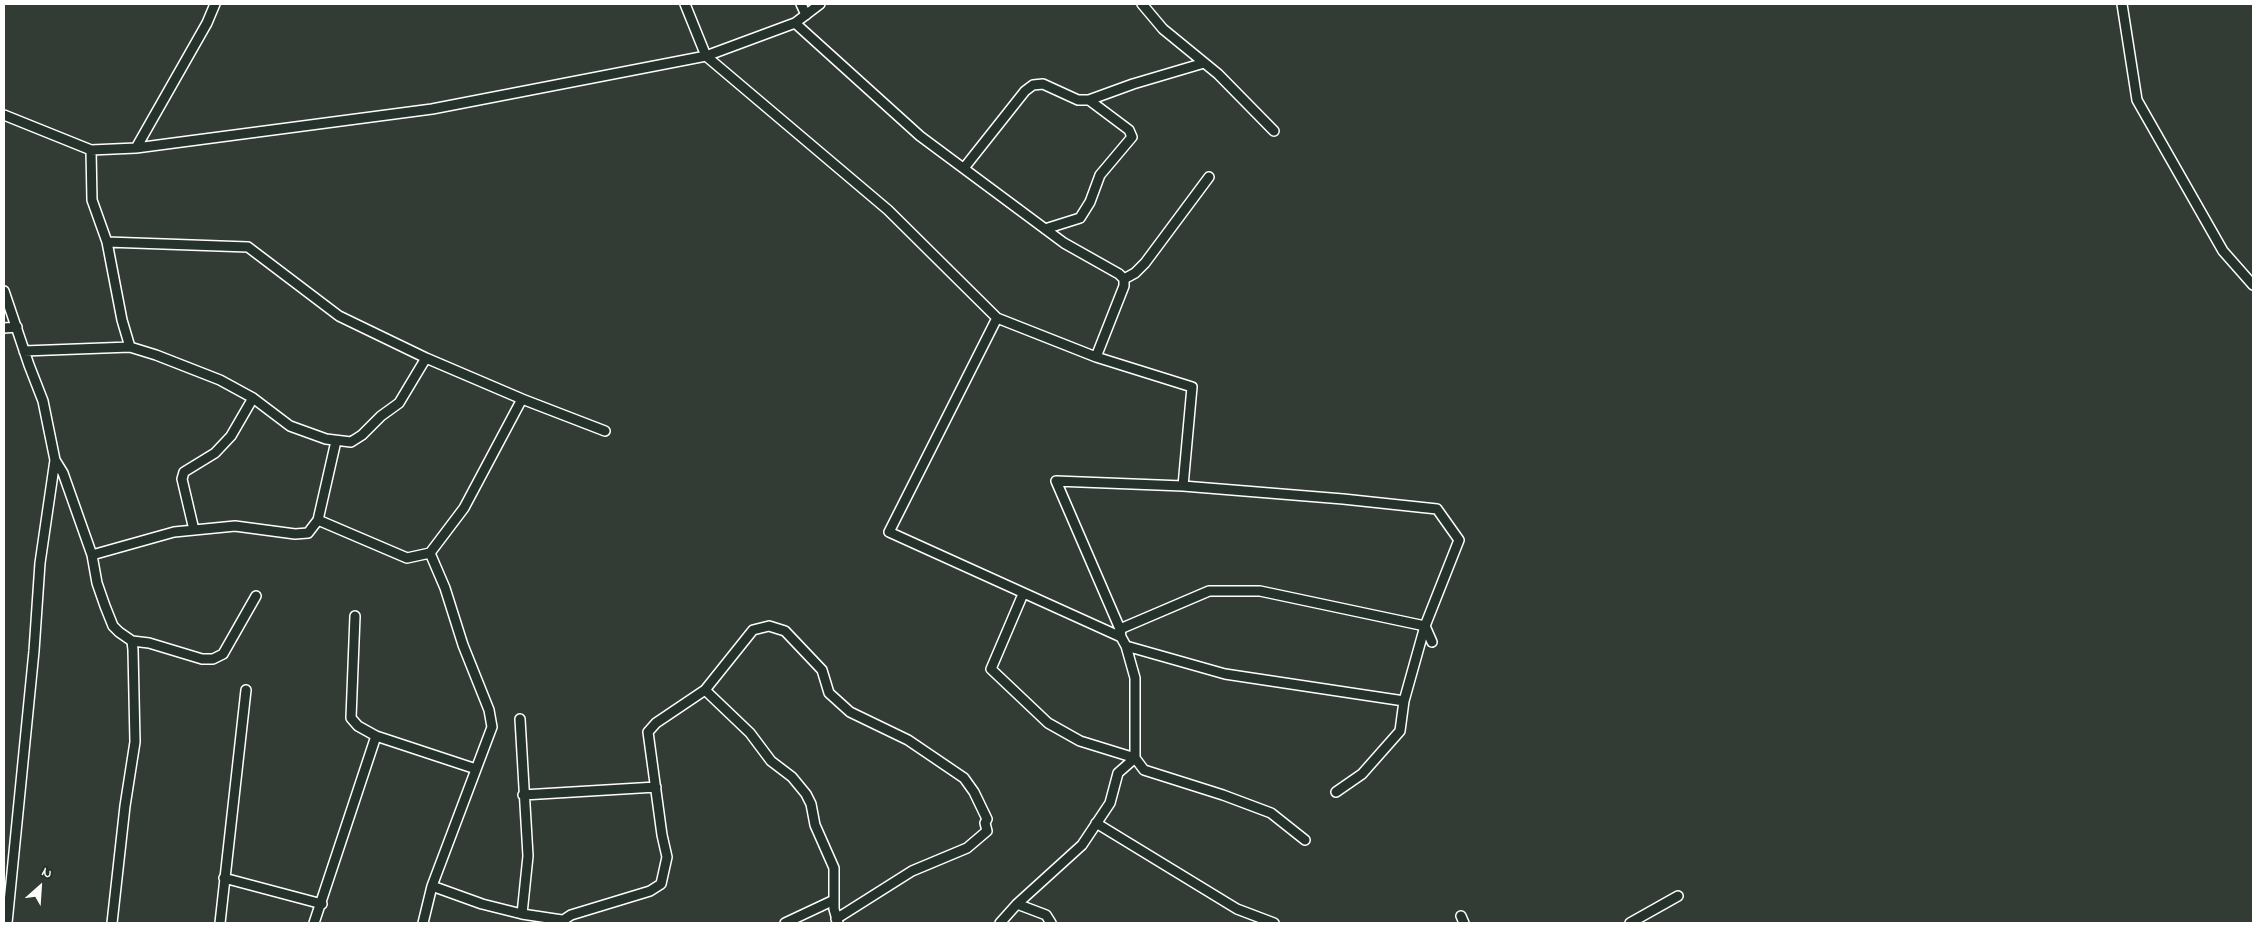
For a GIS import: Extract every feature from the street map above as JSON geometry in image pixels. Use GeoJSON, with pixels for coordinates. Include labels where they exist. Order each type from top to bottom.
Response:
{"type":"FeatureCollection","features":[{"type":"Feature","properties":{"kind":"street"},"geometry":{"type":"LineString","coordinates":[[136,148],[207,24],[215,4]]}},
{"type":"Feature","properties":{"kind":"street"},"geometry":{"type":"LineString","coordinates":[[685,4],[706,56],[888,210],[997,318],[1096,357],[1192,387],[1183,486]]}},
{"type":"Feature","properties":{"kind":"street"},"geometry":{"type":"LineString","coordinates":[[801,4],[806,15]]}},
{"type":"Feature","properties":{"kind":"street"},"geometry":{"type":"LineString","coordinates":[[4,115],[90,150],[136,148],[432,109],[706,56],[795,24],[820,4]]}},
{"type":"Feature","properties":{"kind":"street"},"geometry":{"type":"LineString","coordinates":[[1142,4],[1163,29],[1246,100],[1274,131]]}},
{"type":"Feature","properties":{"kind":"street"},"geometry":{"type":"LineString","coordinates":[[2122,4],[2137,100],[2223,251],[2253,285]]}},
{"type":"Feature","properties":{"kind":"street"},"geometry":{"type":"LineString","coordinates":[[795,24],[920,136],[1064,243],[1124,278]]}},
{"type":"Feature","properties":{"kind":"street"},"geometry":{"type":"LineString","coordinates":[[964,168],[1025,90],[1033,85],[1042,84],[1078,100],[1089,100],[1133,84],[1204,63]]}},
{"type":"Feature","properties":{"kind":"street"},"geometry":{"type":"LineString","coordinates":[[1045,229],[1080,218],[1090,202],[1100,175],[1132,137],[1129,130],[1089,100]]}},
{"type":"Feature","properties":{"kind":"street"},"geometry":{"type":"LineString","coordinates":[[90,150],[92,200],[107,242],[122,320],[130,347]]}},
{"type":"Feature","properties":{"kind":"street"},"geometry":{"type":"LineString","coordinates":[[1124,278],[1135,273],[1145,263],[1209,177]]}},
{"type":"Feature","properties":{"kind":"street"},"geometry":{"type":"LineString","coordinates":[[107,242],[248,248],[339,316],[426,358],[522,399],[606,431]]}},
{"type":"Feature","properties":{"kind":"street"},"geometry":{"type":"LineString","coordinates":[[1096,357],[1124,286],[1124,278]]}},
{"type":"Feature","properties":{"kind":"street"},"geometry":{"type":"LineString","coordinates":[[4,292],[43,401],[55,460],[40,562],[34,651],[7,923]]}},
{"type":"Feature","properties":{"kind":"street"},"geometry":{"type":"LineString","coordinates":[[997,318],[889,532],[1023,594],[1120,633],[1209,591],[1260,591],[1425,626]]}},
{"type":"Feature","properties":{"kind":"street"},"geometry":{"type":"LineString","coordinates":[[4,328],[17,327]]}},
{"type":"Feature","properties":{"kind":"street"},"geometry":{"type":"LineString","coordinates":[[24,351],[130,347],[202,372],[253,398],[290,426],[336,441],[351,442],[362,435],[381,416],[399,403],[426,358]]}},
{"type":"Feature","properties":{"kind":"street"},"geometry":{"type":"LineString","coordinates":[[194,530],[182,480],[184,472],[215,453],[231,436],[253,398]]}},
{"type":"Feature","properties":{"kind":"street"},"geometry":{"type":"LineString","coordinates":[[318,520],[407,558],[430,553],[464,508],[522,399]]}},
{"type":"Feature","properties":{"kind":"street"},"geometry":{"type":"LineString","coordinates":[[92,555],[174,532],[235,526],[295,534],[308,533],[318,520],[336,441]]}},
{"type":"Feature","properties":{"kind":"street"},"geometry":{"type":"LineString","coordinates":[[55,460],[63,473],[92,555],[97,583],[114,626],[132,641],[149,643],[202,660],[213,659],[224,654],[256,596]]}},
{"type":"Feature","properties":{"kind":"street"},"geometry":{"type":"LineString","coordinates":[[1000,923],[1017,904],[1082,845],[1110,803],[1118,773],[1135,758],[1135,678],[1126,646],[1056,481],[1183,486],[1437,509],[1459,540],[1425,626],[1404,701],[1400,731],[1362,774],[1336,792]]}},
{"type":"Feature","properties":{"kind":"street"},"geometry":{"type":"LineString","coordinates":[[423,923],[432,886],[492,727],[489,710],[463,645],[445,588],[430,553]]}},
{"type":"Feature","properties":{"kind":"street"},"geometry":{"type":"LineString","coordinates":[[1023,594],[991,669],[1054,728],[1080,741],[1135,758],[1144,770],[1223,795],[1271,813],[1305,840]]}},
{"type":"Feature","properties":{"kind":"street"},"geometry":{"type":"LineString","coordinates":[[355,616],[352,718],[358,726],[376,736],[476,769]]}},
{"type":"Feature","properties":{"kind":"street"},"geometry":{"type":"LineString","coordinates":[[432,886],[482,904],[561,922],[571,915],[650,891],[661,884],[666,869],[667,857],[662,835],[648,732],[656,723],[705,690],[752,630],[769,626],[785,631],[822,670],[829,693],[850,712],[908,740],[964,778],[974,792],[987,819],[985,823],[987,831],[976,838],[960,853],[912,871],[837,921],[834,900],[834,868],[815,825],[812,804],[792,778],[771,761],[750,733],[705,690]]}},
{"type":"Feature","properties":{"kind":"street"},"geometry":{"type":"LineString","coordinates":[[1425,626],[1432,642]]}},
{"type":"Feature","properties":{"kind":"street"},"geometry":{"type":"LineString","coordinates":[[112,923],[125,806],[135,742],[132,641]]}},
{"type":"Feature","properties":{"kind":"street"},"geometry":{"type":"LineString","coordinates":[[1126,646],[1224,674],[1404,701]]}},
{"type":"Feature","properties":{"kind":"street"},"geometry":{"type":"LineString","coordinates":[[220,923],[246,690]]}},
{"type":"Feature","properties":{"kind":"street"},"geometry":{"type":"LineString","coordinates":[[520,719],[528,856],[522,914]]}},
{"type":"Feature","properties":{"kind":"street"},"geometry":{"type":"LineString","coordinates":[[314,923],[322,904],[376,736]]}},
{"type":"Feature","properties":{"kind":"street"},"geometry":{"type":"LineString","coordinates":[[523,796],[656,787]]}},
{"type":"Feature","properties":{"kind":"street"},"geometry":{"type":"LineString","coordinates":[[1096,823],[1237,908],[1274,923]]}},
{"type":"Feature","properties":{"kind":"street"},"geometry":{"type":"LineString","coordinates":[[224,878],[322,904]]}},
{"type":"Feature","properties":{"kind":"street"},"geometry":{"type":"LineString","coordinates":[[1630,923],[1678,896]]}},
{"type":"Feature","properties":{"kind":"street"},"geometry":{"type":"LineString","coordinates":[[785,923],[834,900]]}},
{"type":"Feature","properties":{"kind":"street"},"geometry":{"type":"LineString","coordinates":[[1017,904],[1046,915],[1051,923]]}}]}
